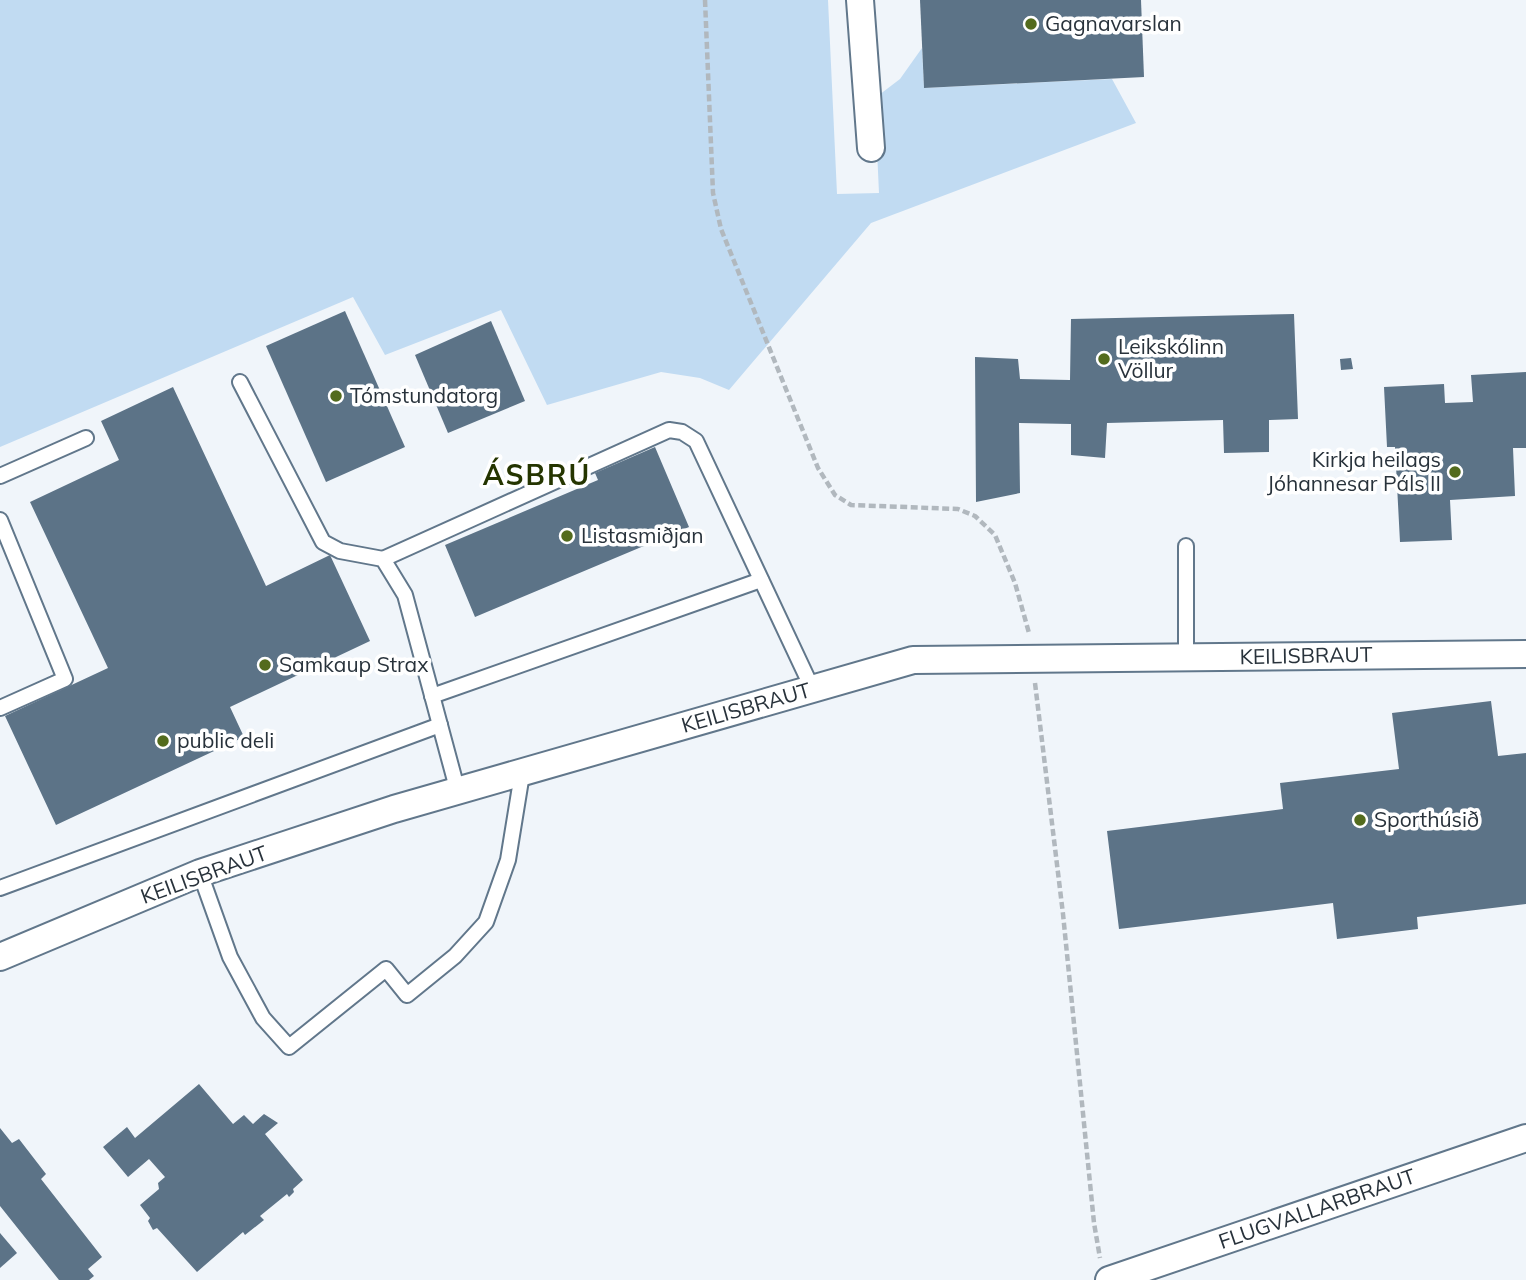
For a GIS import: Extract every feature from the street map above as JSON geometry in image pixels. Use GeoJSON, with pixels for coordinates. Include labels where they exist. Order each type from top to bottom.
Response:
{"type":"FeatureCollection","features":[{"type":"Feature","properties":{"kind":"street"},"geometry":{"type":"LineString","coordinates":[[860,0],[871,148]]}},
{"type":"Feature","properties":{"kind":"street","name":"KEILISBRAUT"},"geometry":{"type":"LineString","coordinates":[[1,953],[200,873],[394,809],[913,660],[1526,654]]}},
{"type":"Feature","properties":{"kind":"street","name":"FLUGVALLARBRAUT"},"geometry":{"type":"LineString","coordinates":[[1105,1274],[1526,1138]]}},
{"type":"Feature","properties":{"kind":"lane"},"geometry":{"type":"LineString","coordinates":[[240,382],[323,542],[340,551],[383,559],[669,430],[682,432],[696,441],[812,688]]}},
{"type":"Feature","properties":{"kind":"lane"},"geometry":{"type":"LineString","coordinates":[[0,476],[86,438]]}},
{"type":"Feature","properties":{"kind":"lane"},"geometry":{"type":"LineString","coordinates":[[0,520],[65,680],[0,709]]}},
{"type":"Feature","properties":{"kind":"lane"},"geometry":{"type":"LineString","coordinates":[[1186,546],[1186,657]]}},
{"type":"Feature","properties":{"kind":"lane"},"geometry":{"type":"LineString","coordinates":[[383,559],[405,595],[458,792]]}},
{"type":"Feature","properties":{"kind":"lane"},"geometry":{"type":"LineString","coordinates":[[432,696],[761,580]]}},
{"type":"Feature","properties":{"kind":"lane"},"geometry":{"type":"LineString","coordinates":[[0,888],[440,725]]}},
{"type":"Feature","properties":{"kind":"lane"},"geometry":{"type":"LineString","coordinates":[[200,873],[230,957],[263,1018],[289,1046],[386,969],[407,995],[455,956],[486,922],[508,860],[522,774]]}},
{"type":"Feature","properties":{"kind":"path"},"geometry":{"type":"LineString","coordinates":[[705,0],[713,193],[721,229],[818,468],[835,495],[851,505],[958,509],[975,516],[995,536],[1015,583],[1028,624],[1063,915],[1094,1223],[1105,1274]]}},
{"type":"Feature","properties":{"kind":"shaded area"},"geometry":{"type":"Polygon","coordinates":[[[0,0],[828,0],[837,194],[879,193],[875,107],[879,95],[900,79],[922,48],[924,88],[1112,79],[1136,123],[871,223],[729,390],[700,378],[661,372],[547,405],[501,310],[385,355],[353,297],[0,447],[0,0]]]}},
{"type":"Feature","properties":{"kind":"building","name":"Gagnavarslan"},"geometry":{"type":"Polygon","coordinates":[[[920,0],[1141,0],[1144,77],[924,88],[920,0]]]}},
{"type":"Feature","properties":{"kind":"building","name":"Tómstundatorg"},"geometry":{"type":"Polygon","coordinates":[[[345,311],[405,447],[326,482],[266,346],[345,311]]]}},
{"type":"Feature","properties":{"kind":"building"},"geometry":{"type":"Polygon","coordinates":[[[1294,314],[1298,419],[1269,420],[1269,452],[1224,453],[1223,420],[1107,423],[1105,458],[1071,455],[1071,424],[1019,423],[1020,493],[976,502],[975,357],[1018,359],[1020,379],[1070,380],[1071,319],[1294,314]]]}},
{"type":"Feature","properties":{"kind":"building"},"geometry":{"type":"Polygon","coordinates":[[[491,321],[525,401],[448,433],[415,355],[491,321]]]}},
{"type":"Feature","properties":{"kind":"building"},"geometry":{"type":"Polygon","coordinates":[[[1351,358],[1353,369],[1341,370],[1340,359],[1351,358]]]}},
{"type":"Feature","properties":{"kind":"building","name":"Kirkja heilags Jóhannesar Páls II"},"geometry":{"type":"Polygon","coordinates":[[[1526,372],[1526,448],[1513,448],[1515,496],[1450,500],[1452,540],[1400,542],[1395,447],[1387,447],[1384,387],[1444,384],[1445,403],[1473,402],[1471,375],[1526,372]]]}},
{"type":"Feature","properties":{"kind":"building"},"geometry":{"type":"Polygon","coordinates":[[[173,387],[266,586],[330,555],[370,641],[230,707],[244,737],[56,825],[5,716],[108,668],[30,502],[119,460],[101,421],[173,387]]]}},
{"type":"Feature","properties":{"kind":"building","name":"Listasmiðjan"},"geometry":{"type":"Polygon","coordinates":[[[655,447],[689,527],[475,617],[445,545],[598,480],[595,473],[655,447]]]}},
{"type":"Feature","properties":{"kind":"building","name":"Sporthúsið"},"geometry":{"type":"Polygon","coordinates":[[[1491,701],[1498,756],[1526,753],[1526,904],[1417,917],[1418,929],[1337,939],[1333,903],[1119,929],[1107,831],[1283,809],[1280,783],[1399,769],[1392,713],[1491,701]]]}},
{"type":"Feature","properties":{"kind":"building"},"geometry":{"type":"Polygon","coordinates":[[[199,1084],[233,1124],[244,1115],[253,1124],[264,1114],[278,1123],[265,1134],[303,1180],[289,1197],[287,1194],[260,1216],[264,1220],[245,1235],[243,1232],[197,1272],[157,1228],[153,1230],[148,1221],[150,1218],[140,1205],[159,1189],[158,1183],[165,1177],[149,1159],[128,1177],[103,1147],[127,1127],[135,1138],[199,1084]]]}},
{"type":"Feature","properties":{"kind":"building"},"geometry":{"type":"Polygon","coordinates":[[[0,1128],[12,1143],[19,1139],[46,1174],[41,1179],[102,1257],[88,1269],[94,1276],[89,1280],[59,1280],[0,1206],[0,1128]]]}},
{"type":"Feature","properties":{"kind":"building"},"geometry":{"type":"Polygon","coordinates":[[[0,1233],[17,1253],[0,1268],[0,1233]]]}},
{"type":"Feature","properties":{"kind":"place","name":"Gagnavarslan"},"geometry":{"type":"Point","coordinates":[1031,24]}},
{"type":"Feature","properties":{"kind":"place","name":"Leikskólinn Völlur"},"geometry":{"type":"Point","coordinates":[1104,359]}},
{"type":"Feature","properties":{"kind":"place","name":"Tómstundatorg"},"geometry":{"type":"Point","coordinates":[336,396]}},
{"type":"Feature","properties":{"kind":"place","name":"Kirkja heilags Jóhannesar Páls II"},"geometry":{"type":"Point","coordinates":[1455,472]}},
{"type":"Feature","properties":{"kind":"place","name":"Listasmiðjan"},"geometry":{"type":"Point","coordinates":[567,536]}},
{"type":"Feature","properties":{"kind":"place","name":"Samkaup Strax"},"geometry":{"type":"Point","coordinates":[265,665]}},
{"type":"Feature","properties":{"kind":"place","name":"public deli"},"geometry":{"type":"Point","coordinates":[163,741]}},
{"type":"Feature","properties":{"kind":"place","name":"Sporthúsið"},"geometry":{"type":"Point","coordinates":[1360,820]}},
{"type":"Feature","properties":{"kind":"district","name":"ÁSBRÚ"},"geometry":{"type":"Point","coordinates":[537,475]}}]}
